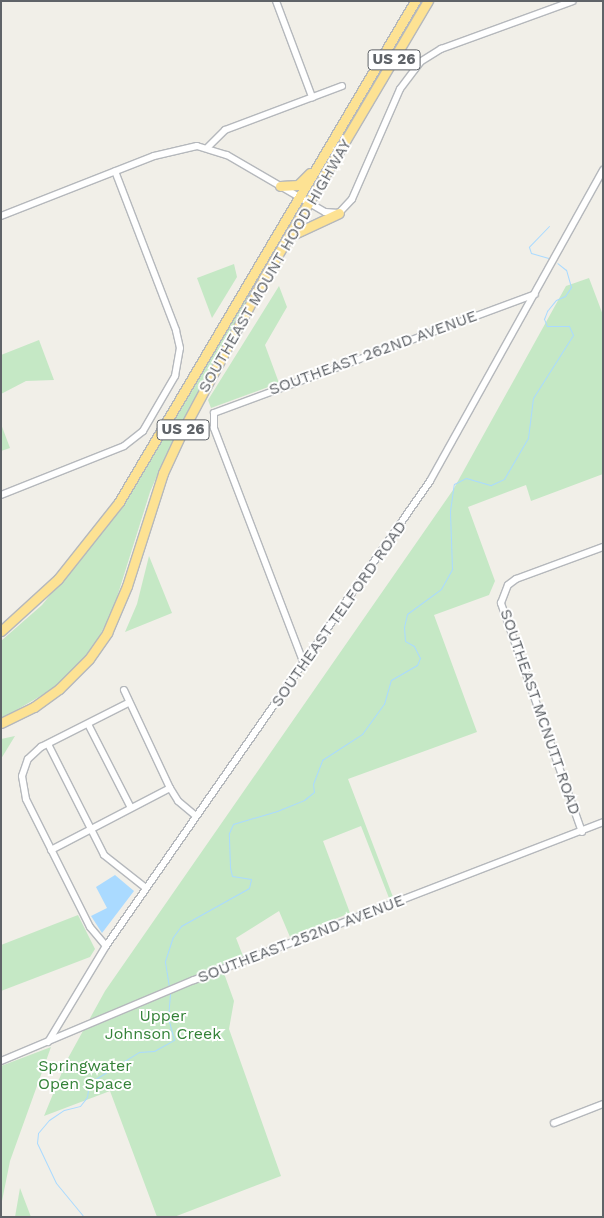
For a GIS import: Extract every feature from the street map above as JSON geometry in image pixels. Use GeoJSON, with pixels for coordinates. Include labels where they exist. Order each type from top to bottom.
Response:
{"type":"FeatureCollection","features":[{"type":"Feature","properties":{"kind":"highway","name":"SOUTHEAST MOUNT HOOD HIGHWAY"},"geometry":{"type":"LineString","coordinates":[[1,631],[64,572],[118,502],[416,1]]}},
{"type":"Feature","properties":{"kind":"highway","name":"SOUTHEAST MOUNT HOOD HIGHWAY"},"geometry":{"type":"LineString","coordinates":[[1,724],[34,707],[59,689],[88,660],[107,633],[127,586],[168,460],[264,278],[310,204],[428,1]]}},
{"type":"Feature","properties":{"kind":"highway"},"geometry":{"type":"LineString","coordinates":[[310,204],[309,194],[338,146],[345,120]]}},
{"type":"Feature","properties":{"kind":"highway"},"geometry":{"type":"LineString","coordinates":[[280,186],[300,183],[323,158]]}},
{"type":"Feature","properties":{"kind":"highway"},"geometry":{"type":"LineString","coordinates":[[264,278],[273,252],[300,207],[300,198]]}},
{"type":"Feature","properties":{"kind":"highway"},"geometry":{"type":"LineString","coordinates":[[289,237],[340,213]]}},
{"type":"Feature","properties":{"kind":"street"},"geometry":{"type":"LineString","coordinates":[[276,1],[312,97]]}},
{"type":"Feature","properties":{"kind":"street"},"geometry":{"type":"LineString","coordinates":[[1,216],[170,150],[208,147],[325,212],[340,213],[352,199],[401,87],[420,62],[441,49],[573,1]]}},
{"type":"Feature","properties":{"kind":"street"},"geometry":{"type":"LineString","coordinates":[[208,147],[225,130],[342,86]]}},
{"type":"Feature","properties":{"kind":"street","name":"SOUTHEAST TELFORD ROAD"},"geometry":{"type":"LineString","coordinates":[[48,1042],[106,946],[430,481],[603,170]]}},
{"type":"Feature","properties":{"kind":"street"},"geometry":{"type":"LineString","coordinates":[[1,495],[124,446],[143,430],[177,368],[180,348],[176,330],[115,171]]}},
{"type":"Feature","properties":{"kind":"street","name":"SOUTHEAST 262ND AVENUE"},"geometry":{"type":"LineString","coordinates":[[304,664],[214,428],[212,416],[218,410],[535,294]]}},
{"type":"Feature","properties":{"kind":"street","name":"SOUTHEAST MCNUTT ROAD"},"geometry":{"type":"LineString","coordinates":[[582,832],[503,616],[503,593],[516,579],[603,547]]}},
{"type":"Feature","properties":{"kind":"street"},"geometry":{"type":"LineString","coordinates":[[124,690],[128,703],[170,788],[182,805],[196,816]]}},
{"type":"Feature","properties":{"kind":"street"},"geometry":{"type":"LineString","coordinates":[[106,946],[90,927],[26,799],[24,768],[34,752],[128,703]]}},
{"type":"Feature","properties":{"kind":"street"},"geometry":{"type":"LineString","coordinates":[[88,724],[131,808]]}},
{"type":"Feature","properties":{"kind":"street"},"geometry":{"type":"LineString","coordinates":[[48,744],[108,861],[146,888]]}},
{"type":"Feature","properties":{"kind":"street"},"geometry":{"type":"LineString","coordinates":[[51,850],[170,788]]}},
{"type":"Feature","properties":{"kind":"street","name":"SOUTHEAST 252ND AVENUE"},"geometry":{"type":"LineString","coordinates":[[1,1061],[178,986],[582,832],[603,822]]}},
{"type":"Feature","properties":{"kind":"street"},"geometry":{"type":"LineString","coordinates":[[554,1123],[603,1104]]}},
{"type":"Feature","properties":{"kind":"green space"},"geometry":{"type":"Polygon","coordinates":[[[234,264],[237,277],[212,318],[197,278],[234,264]]]}},
{"type":"Feature","properties":{"kind":"green space","name":"Upper Johnson Creek"},"geometry":{"type":"Polygon","coordinates":[[[589,278],[603,315],[603,474],[531,501],[526,485],[468,507],[495,581],[489,595],[434,615],[477,732],[348,779],[393,897],[389,898],[361,826],[323,841],[350,913],[290,937],[279,911],[236,938],[243,956],[221,965],[234,1001],[229,1029],[281,1176],[174,1217],[157,1217],[110,1091],[44,1116],[67,1060],[105,991],[453,490],[566,286],[589,278]]]}},
{"type":"Feature","properties":{"kind":"green space"},"geometry":{"type":"Polygon","coordinates":[[[279,286],[287,307],[265,345],[279,383],[211,408],[208,400],[279,286]]]}},
{"type":"Feature","properties":{"kind":"green space"},"geometry":{"type":"Polygon","coordinates":[[[250,290],[253,292],[166,455],[150,492],[113,610],[99,637],[86,656],[56,687],[1,719],[1,641],[42,605],[108,524],[250,290]]]}},
{"type":"Feature","properties":{"kind":"green space"},"geometry":{"type":"Polygon","coordinates":[[[39,340],[54,380],[26,381],[1,394],[1,355],[39,340]]]}},
{"type":"Feature","properties":{"kind":"green space"},"geometry":{"type":"Polygon","coordinates":[[[1,424],[10,448],[1,451],[1,424]]]}},
{"type":"Feature","properties":{"kind":"green space"},"geometry":{"type":"Polygon","coordinates":[[[149,556],[172,613],[125,632],[137,604],[149,556]]]}},
{"type":"Feature","properties":{"kind":"green space"},"geometry":{"type":"Polygon","coordinates":[[[15,736],[4,754],[1,759],[1,739],[15,736]]]}},
{"type":"Feature","properties":{"kind":"green space"},"geometry":{"type":"Polygon","coordinates":[[[78,915],[95,949],[90,957],[1,991],[1,945],[78,915]]]}},
{"type":"Feature","properties":{"kind":"green space"},"geometry":{"type":"Polygon","coordinates":[[[51,1047],[10,1161],[1,1206],[1,1066],[51,1047]]]}},
{"type":"Feature","properties":{"kind":"green space"},"geometry":{"type":"Polygon","coordinates":[[[20,1188],[23,1196],[31,1217],[15,1217],[20,1188]]]}},
{"type":"Feature","properties":{"kind":"water"},"geometry":{"type":"Polygon","coordinates":[[[115,875],[134,891],[102,933],[91,916],[107,908],[96,887],[115,875]]]}},
{"type":"Feature","properties":{"kind":"waterway"},"geometry":{"type":"LineString","coordinates":[[549,226],[529,247],[531,253],[549,258]]}},
{"type":"Feature","properties":{"kind":"waterway"},"geometry":{"type":"LineString","coordinates":[[169,987],[165,961],[173,937],[181,926],[249,888],[251,879],[232,876],[229,833],[233,824],[277,811],[304,800],[314,792],[313,784],[322,760],[362,734],[384,704],[391,680],[417,665],[420,658],[414,646],[405,641],[404,627],[407,614],[441,589],[452,569],[450,511],[454,484],[466,478],[491,485],[504,479],[528,438],[533,398],[573,335],[569,326],[547,326],[544,319],[547,311],[556,300],[565,296],[571,287],[566,270],[557,263]]}},
{"type":"Feature","properties":{"kind":"waterway"},"geometry":{"type":"LineString","coordinates":[[84,1217],[56,1183],[37,1143],[38,1133],[49,1120],[64,1110],[80,1106],[87,1097],[89,1083],[139,1052],[154,1051],[174,1040],[168,1017],[170,993]]}},
{"type":"Feature","properties":{"kind":"park label","name":"Springwater Open Space"},"geometry":{"type":"Point","coordinates":[85,1075]}}]}
